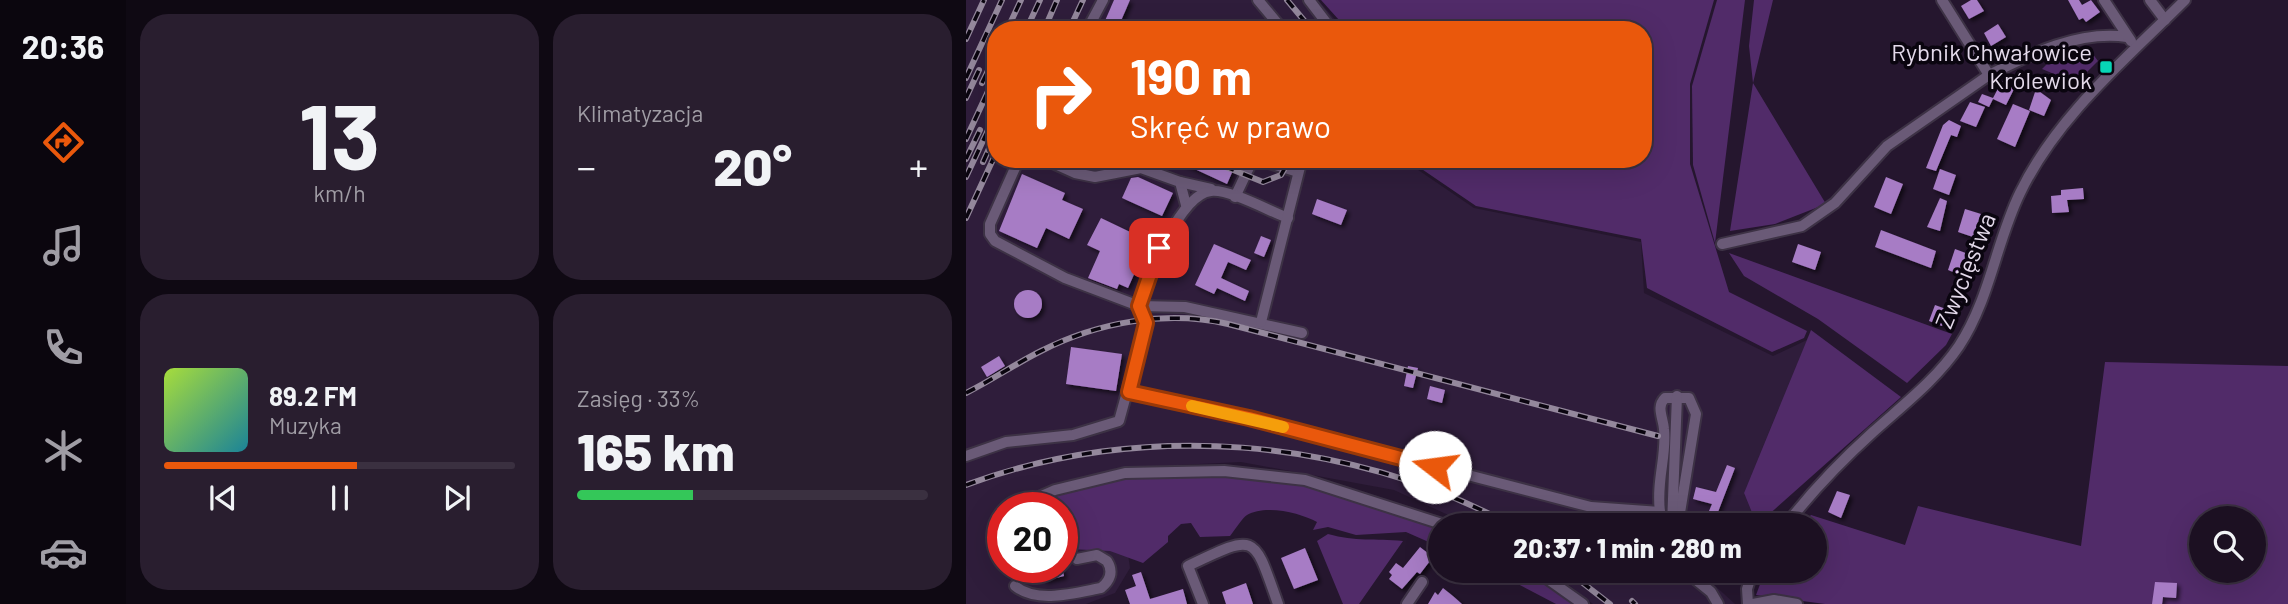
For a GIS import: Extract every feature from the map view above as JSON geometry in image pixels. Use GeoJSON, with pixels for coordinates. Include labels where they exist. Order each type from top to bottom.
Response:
{"type":"FeatureCollection","features":[{"type":"Feature","properties":{"kind":"street"},"geometry":{"type":"LineString","coordinates":[[1092,21],[1103,0]]}},
{"type":"Feature","properties":{"kind":"street"},"geometry":{"type":"LineString","coordinates":[[1258,0],[1276,21]]}},
{"type":"Feature","properties":{"kind":"street"},"geometry":{"type":"LineString","coordinates":[[1309,0],[1325,21]]}},
{"type":"Feature","properties":{"kind":"street"},"geometry":{"type":"LineString","coordinates":[[1942,0],[1989,75]]}},
{"type":"Feature","properties":{"kind":"street"},"geometry":{"type":"LineString","coordinates":[[2104,0],[2137,49]]}},
{"type":"Feature","properties":{"kind":"street"},"geometry":{"type":"LineString","coordinates":[[2150,0],[2165,20]]}},
{"type":"Feature","properties":{"kind":"street","name":"Zwycięstwa"},"geometry":{"type":"LineString","coordinates":[[1796,513],[1825,477],[1929,382],[1951,357],[1977,313],[2003,232],[2035,165],[2073,114],[2185,0]]}},
{"type":"Feature","properties":{"kind":"street"},"geometry":{"type":"LineString","coordinates":[[1722,244],[1802,226],[1835,203],[1887,146],[1989,75],[2062,43],[2101,36],[2127,37]]}},
{"type":"Feature","properties":{"kind":"street"},"geometry":{"type":"LineString","coordinates":[[1015,168],[990,224],[990,234],[995,241],[1065,278],[1139,306],[1185,307],[1302,333]]}},
{"type":"Feature","properties":{"kind":"street"},"geometry":{"type":"LineString","coordinates":[[1064,168],[1096,177],[1141,168],[1180,182],[1219,191],[1288,218]]}},
{"type":"Feature","properties":{"kind":"street"},"geometry":{"type":"LineString","coordinates":[[1235,197],[1250,168]]}},
{"type":"Feature","properties":{"kind":"street"},"geometry":{"type":"LineString","coordinates":[[1284,168],[1298,172]]}},
{"type":"Feature","properties":{"kind":"street"},"geometry":{"type":"LineString","coordinates":[[1261,323],[1299,168]]}},
{"type":"Feature","properties":{"kind":"street"},"geometry":{"type":"LineString","coordinates":[[1180,182],[1186,205]]}},
{"type":"Feature","properties":{"kind":"street"},"geometry":{"type":"LineString","coordinates":[[966,456],[1006,442],[1053,438],[1109,427],[1122,417],[1146,323],[1139,306],[1159,248],[1181,218],[1186,205],[1197,195],[1219,191]]}},
{"type":"Feature","properties":{"kind":"street"},"geometry":{"type":"LineString","coordinates":[[1129,392],[1249,418],[1591,508],[1660,512],[1657,488],[1665,439],[1661,403],[1665,398],[1689,398],[1696,414],[1680,513]]}},
{"type":"Feature","properties":{"kind":"street"},"geometry":{"type":"LineString","coordinates":[[1672,513],[1677,396]]}},
{"type":"Feature","properties":{"kind":"street"},"geometry":{"type":"LineString","coordinates":[[1050,492],[1125,473],[1224,471],[1305,480],[1428,520]]}},
{"type":"Feature","properties":{"kind":"street"},"geometry":{"type":"LineString","coordinates":[[1203,604],[1188,566],[1233,544],[1251,545],[1259,551],[1278,604]]}},
{"type":"Feature","properties":{"kind":"street"},"geometry":{"type":"LineString","coordinates":[[1015,586],[1026,593],[1047,596],[1101,588],[1107,584],[1111,572],[1107,561],[1097,555],[1078,559]]}},
{"type":"Feature","properties":{"kind":"street"},"geometry":{"type":"LineString","coordinates":[[1407,604],[1422,582]]}},
{"type":"Feature","properties":{"kind":"street"},"geometry":{"type":"LineString","coordinates":[[1553,583],[1583,604]]}},
{"type":"Feature","properties":{"kind":"street"},"geometry":{"type":"LineString","coordinates":[[1699,583],[1711,592],[1718,604]]}},
{"type":"Feature","properties":{"kind":"street"},"geometry":{"type":"LineString","coordinates":[[1750,583],[1751,604],[1774,600],[1797,604]]}},
{"type":"Feature","properties":{"kind":"shaded area"},"geometry":{"type":"Polygon","coordinates":[[[966,0],[1318,0],[1336,21],[987,21],[987,168],[1415,168],[1474,208],[1641,242],[1644,293],[1773,356],[1807,340],[1744,493],[1752,513],[1444,513],[1394,490],[1241,462],[1115,468],[1130,568],[1115,593],[1086,604],[966,604],[966,0]]]}},
{"type":"Feature","properties":{"kind":"shaded area"},"geometry":{"type":"Polygon","coordinates":[[[1321,0],[1714,0],[1690,84],[1690,164],[1729,292],[1807,331],[1804,338],[1772,352],[1647,288],[1641,239],[1476,206],[1420,168],[1652,168],[1652,21],[1340,21],[1321,0]]]}},
{"type":"Feature","properties":{"kind":"shaded area"},"geometry":{"type":"Polygon","coordinates":[[[1717,0],[1745,0],[1715,243],[1693,165],[1692,86],[1717,0]]]}},
{"type":"Feature","properties":{"kind":"shaded area"},"geometry":{"type":"Polygon","coordinates":[[[1754,0],[1773,0],[1753,83],[1749,46],[1754,0]]]}},
{"type":"Feature","properties":{"kind":"shaded area"},"geometry":{"type":"Polygon","coordinates":[[[2089,49],[2098,61],[2076,83],[2042,69],[2055,56],[2089,49]]]}},
{"type":"Feature","properties":{"kind":"shaded area"},"geometry":{"type":"Polygon","coordinates":[[[1753,83],[1826,204],[1775,224],[1730,231],[1753,83]]]}},
{"type":"Feature","properties":{"kind":"shaded area"},"geometry":{"type":"Polygon","coordinates":[[[1729,253],[1952,334],[1946,345],[1907,383],[1818,319],[1744,276],[1729,253]]]}},
{"type":"Feature","properties":{"kind":"shaded area"},"geometry":{"type":"Polygon","coordinates":[[[1811,330],[1901,397],[1770,513],[1752,513],[1744,493],[1811,330]]]}},
{"type":"Feature","properties":{"kind":"shaded area"},"geometry":{"type":"Polygon","coordinates":[[[2105,362],[2288,366],[2288,604],[1825,604],[1756,595],[1760,583],[1827,583],[1827,520],[1905,545],[1918,506],[2081,546],[2105,362]]]}},
{"type":"Feature","properties":{"kind":"shaded area"},"geometry":{"type":"Polygon","coordinates":[[[1210,475],[1307,485],[1428,524],[1428,542],[1406,532],[1356,535],[1328,527],[1313,530],[1317,522],[1310,519],[1283,511],[1263,510],[1245,517],[1230,536],[1200,537],[1191,523],[1181,524],[1168,536],[1168,542],[1143,563],[1110,551],[1078,549],[1078,492],[1072,492],[1125,477],[1210,475]]]}},
{"type":"Feature","properties":{"kind":"shaded area"},"geometry":{"type":"Polygon","coordinates":[[[1328,534],[1356,539],[1403,541],[1359,604],[1343,604],[1317,541],[1328,534]]]}},
{"type":"Feature","properties":{"kind":"shaded area"},"geometry":{"type":"Polygon","coordinates":[[[1516,583],[1545,583],[1580,604],[1556,604],[1516,583]]]}},
{"type":"Feature","properties":{"kind":"shaded area"},"geometry":{"type":"Polygon","coordinates":[[[1566,583],[1712,583],[1735,604],[1593,604],[1566,583]]]}},
{"type":"Feature","properties":{"kind":"building"},"geometry":{"type":"Polygon","coordinates":[[[1114,0],[1130,0],[1121,21],[1105,21],[1114,0]]]}},
{"type":"Feature","properties":{"kind":"building"},"geometry":{"type":"Polygon","coordinates":[[[1971,0],[1977,0],[1984,11],[1969,19],[1961,6],[1971,0]]]}},
{"type":"Feature","properties":{"kind":"building"},"geometry":{"type":"Polygon","coordinates":[[[2068,0],[2079,0],[2082,5],[2091,0],[2100,12],[2086,22],[2083,18],[2079,20],[2068,0]]]}},
{"type":"Feature","properties":{"kind":"building"},"geometry":{"type":"Polygon","coordinates":[[[1998,24],[2006,37],[1991,46],[1984,33],[1998,24]]]}},
{"type":"Feature","properties":{"kind":"building"},"geometry":{"type":"Polygon","coordinates":[[[2002,81],[2015,87],[2006,105],[1993,99],[1989,107],[1978,102],[1982,94],[1993,98],[2002,81]]]}},
{"type":"Feature","properties":{"kind":"building"},"geometry":{"type":"Polygon","coordinates":[[[2036,89],[2051,100],[2044,116],[2029,110],[2036,89]]]}},
{"type":"Feature","properties":{"kind":"building"},"geometry":{"type":"Polygon","coordinates":[[[1970,102],[1985,107],[1976,127],[1960,121],[1970,102]]]}},
{"type":"Feature","properties":{"kind":"building"},"geometry":{"type":"Polygon","coordinates":[[[2013,104],[2030,111],[2015,147],[1997,139],[2013,104]]]}},
{"type":"Feature","properties":{"kind":"building"},"geometry":{"type":"Polygon","coordinates":[[[1949,120],[1961,126],[1957,137],[1951,135],[1936,171],[1926,168],[1943,125],[1949,120]]]}},
{"type":"Feature","properties":{"kind":"building"},"geometry":{"type":"Polygon","coordinates":[[[1192,168],[1234,168],[1227,184],[1192,168]]]}},
{"type":"Feature","properties":{"kind":"building"},"geometry":{"type":"Polygon","coordinates":[[[1940,169],[1956,175],[1949,195],[1933,189],[1940,169]]]}},
{"type":"Feature","properties":{"kind":"building"},"geometry":{"type":"Polygon","coordinates":[[[1022,174],[1065,193],[1062,200],[1083,209],[1069,239],[1046,228],[1037,248],[999,231],[1022,174]]]}},
{"type":"Feature","properties":{"kind":"building"},"geometry":{"type":"Polygon","coordinates":[[[1138,177],[1173,193],[1162,216],[1122,198],[1131,178],[1138,177]]]}},
{"type":"Feature","properties":{"kind":"building"},"geometry":{"type":"Polygon","coordinates":[[[1886,177],[1903,184],[1891,214],[1874,207],[1886,177]]]}},
{"type":"Feature","properties":{"kind":"building"},"geometry":{"type":"Polygon","coordinates":[[[2083,188],[2084,199],[2067,200],[2069,212],[2052,213],[2051,196],[2061,195],[2061,190],[2083,188]]]}},
{"type":"Feature","properties":{"kind":"building"},"geometry":{"type":"Polygon","coordinates":[[[1940,198],[1947,201],[1940,231],[1927,227],[1940,198]]]}},
{"type":"Feature","properties":{"kind":"building"},"geometry":{"type":"Polygon","coordinates":[[[1317,199],[1347,210],[1341,225],[1312,214],[1317,199]]]}},
{"type":"Feature","properties":{"kind":"building"},"geometry":{"type":"Polygon","coordinates":[[[1965,209],[1981,214],[1973,237],[1958,232],[1965,209]]]}},
{"type":"Feature","properties":{"kind":"building"},"geometry":{"type":"Polygon","coordinates":[[[1101,218],[1149,241],[1128,288],[1119,284],[1117,289],[1088,278],[1100,251],[1087,245],[1101,218]]]}},
{"type":"Feature","properties":{"kind":"building"},"geometry":{"type":"Polygon","coordinates":[[[1881,230],[1936,251],[1931,268],[1875,247],[1881,230]]]}},
{"type":"Feature","properties":{"kind":"building"},"geometry":{"type":"Polygon","coordinates":[[[1261,236],[1271,240],[1264,257],[1254,253],[1261,236]]]}},
{"type":"Feature","properties":{"kind":"building"},"geometry":{"type":"Polygon","coordinates":[[[1214,244],[1251,260],[1246,270],[1228,262],[1221,278],[1249,291],[1245,301],[1217,288],[1214,294],[1195,285],[1214,244]]]}},
{"type":"Feature","properties":{"kind":"building"},"geometry":{"type":"Polygon","coordinates":[[[1798,244],[1821,252],[1815,270],[1792,262],[1798,244]]]}},
{"type":"Feature","properties":{"kind":"building"},"geometry":{"type":"Polygon","coordinates":[[[1955,249],[1971,255],[1963,276],[1948,270],[1955,249]]]}},
{"type":"Feature","properties":{"kind":"building"},"geometry":{"type":"Polygon","coordinates":[[[1028,290],[1038,294],[1042,304],[1038,314],[1028,318],[1018,314],[1014,304],[1018,294],[1028,290]]]}},
{"type":"Feature","properties":{"kind":"building"},"geometry":{"type":"Polygon","coordinates":[[[1935,305],[1946,309],[1942,326],[1929,321],[1935,305]]]}},
{"type":"Feature","properties":{"kind":"building"},"geometry":{"type":"Polygon","coordinates":[[[1071,347],[1122,354],[1116,391],[1066,384],[1071,347]]]}},
{"type":"Feature","properties":{"kind":"building"},"geometry":{"type":"Polygon","coordinates":[[[999,356],[1005,366],[987,377],[981,367],[999,356]]]}},
{"type":"Feature","properties":{"kind":"building"},"geometry":{"type":"Polygon","coordinates":[[[1408,366],[1418,368],[1413,388],[1404,386],[1408,366]]]}},
{"type":"Feature","properties":{"kind":"building"},"geometry":{"type":"Polygon","coordinates":[[[1430,386],[1445,390],[1442,403],[1427,399],[1430,386]]]}},
{"type":"Feature","properties":{"kind":"building"},"geometry":{"type":"Polygon","coordinates":[[[1727,465],[1735,468],[1718,513],[1708,513],[1712,504],[1693,499],[1696,487],[1716,492],[1727,465]]]}},
{"type":"Feature","properties":{"kind":"building"},"geometry":{"type":"Polygon","coordinates":[[[1837,491],[1850,495],[1841,518],[1828,512],[1837,491]]]}},
{"type":"Feature","properties":{"kind":"building"},"geometry":{"type":"Polygon","coordinates":[[[1420,547],[1428,553],[1428,564],[1402,589],[1389,579],[1392,575],[1389,572],[1396,563],[1403,568],[1420,547]]]}},
{"type":"Feature","properties":{"kind":"building"},"geometry":{"type":"Polygon","coordinates":[[[1305,548],[1318,580],[1294,589],[1281,558],[1305,548]]]}},
{"type":"Feature","properties":{"kind":"building"},"geometry":{"type":"Polygon","coordinates":[[[1141,572],[1150,599],[1183,589],[1187,604],[1130,604],[1125,590],[1136,586],[1132,575],[1141,572]]]}},
{"type":"Feature","properties":{"kind":"building"},"geometry":{"type":"Polygon","coordinates":[[[2155,582],[2177,583],[2176,598],[2163,597],[2162,604],[2152,604],[2155,582]]]}},
{"type":"Feature","properties":{"kind":"building"},"geometry":{"type":"Polygon","coordinates":[[[1246,583],[1253,604],[1226,604],[1222,592],[1246,583]]]}},
{"type":"Feature","properties":{"kind":"building"},"geometry":{"type":"Polygon","coordinates":[[[1443,588],[1462,604],[1428,604],[1435,592],[1438,595],[1443,588]]]}},
{"type":"Feature","properties":{"kind":"railway"},"geometry":{"type":"LineString","coordinates":[[966,39],[984,0]]}},
{"type":"Feature","properties":{"kind":"railway"},"geometry":{"type":"LineString","coordinates":[[992,21],[1002,0]]}},
{"type":"Feature","properties":{"kind":"railway"},"geometry":{"type":"LineString","coordinates":[[1011,21],[1021,0]]}},
{"type":"Feature","properties":{"kind":"railway"},"geometry":{"type":"LineString","coordinates":[[1030,21],[1040,0]]}},
{"type":"Feature","properties":{"kind":"railway"},"geometry":{"type":"LineString","coordinates":[[1048,21],[1057,0]]}},
{"type":"Feature","properties":{"kind":"railway"},"geometry":{"type":"LineString","coordinates":[[1073,21],[1083,0]]}},
{"type":"Feature","properties":{"kind":"railway"},"geometry":{"type":"LineString","coordinates":[[1287,0],[1304,21]]}},
{"type":"Feature","properties":{"kind":"railway"},"geometry":{"type":"LineString","coordinates":[[966,78],[987,32]]}},
{"type":"Feature","properties":{"kind":"railway"},"geometry":{"type":"LineString","coordinates":[[966,98],[979,70]]}},
{"type":"Feature","properties":{"kind":"railway"},"geometry":{"type":"LineString","coordinates":[[982,83],[987,73]]}},
{"type":"Feature","properties":{"kind":"railway"},"geometry":{"type":"LineString","coordinates":[[966,139],[987,94]]}},
{"type":"Feature","properties":{"kind":"railway"},"geometry":{"type":"LineString","coordinates":[[966,159],[980,130]]}},
{"type":"Feature","properties":{"kind":"railway"},"geometry":{"type":"LineString","coordinates":[[966,177],[987,132]]}},
{"type":"Feature","properties":{"kind":"railway"},"geometry":{"type":"LineString","coordinates":[[983,162],[987,153]]}},
{"type":"Feature","properties":{"kind":"railway"},"geometry":{"type":"LineString","coordinates":[[966,218],[989,168]]}},
{"type":"Feature","properties":{"kind":"railway"},"geometry":{"type":"LineString","coordinates":[[1228,168],[1263,182],[1281,175],[1285,168]]}},
{"type":"Feature","properties":{"kind":"railway"},"geometry":{"type":"LineString","coordinates":[[966,393],[1063,341],[1133,321],[1181,318],[1228,324],[1658,436]]}},
{"type":"Feature","properties":{"kind":"railway"},"geometry":{"type":"LineString","coordinates":[[966,485],[1033,464],[1102,451],[1172,446],[1243,448],[1313,457],[1382,472],[1448,495],[1486,513]]}},
{"type":"Feature","properties":{"kind":"railway"},"geometry":{"type":"LineString","coordinates":[[1583,583],[1610,604]]}},
{"type":"Feature","properties":{"kind":"railway"},"geometry":{"type":"LineString","coordinates":[[1632,601],[1635,604]]}},
{"type":"Feature","properties":{"kind":"slow traffic"},"geometry":{"type":"LineString","coordinates":[[1192,406],[1283,427]]}},
{"type":"Feature","properties":{"kind":"place","name":"Rybnik Chwałowice Królewiok"},"geometry":{"type":"Point","coordinates":[2106,67]}},
{"type":"Feature","properties":{"kind":"route"},"geometry":{"type":"LineString","coordinates":[[1159,248],[1139,306],[1145,315],[1146,323],[1129,392],[1249,418],[1435,467]]}}]}
